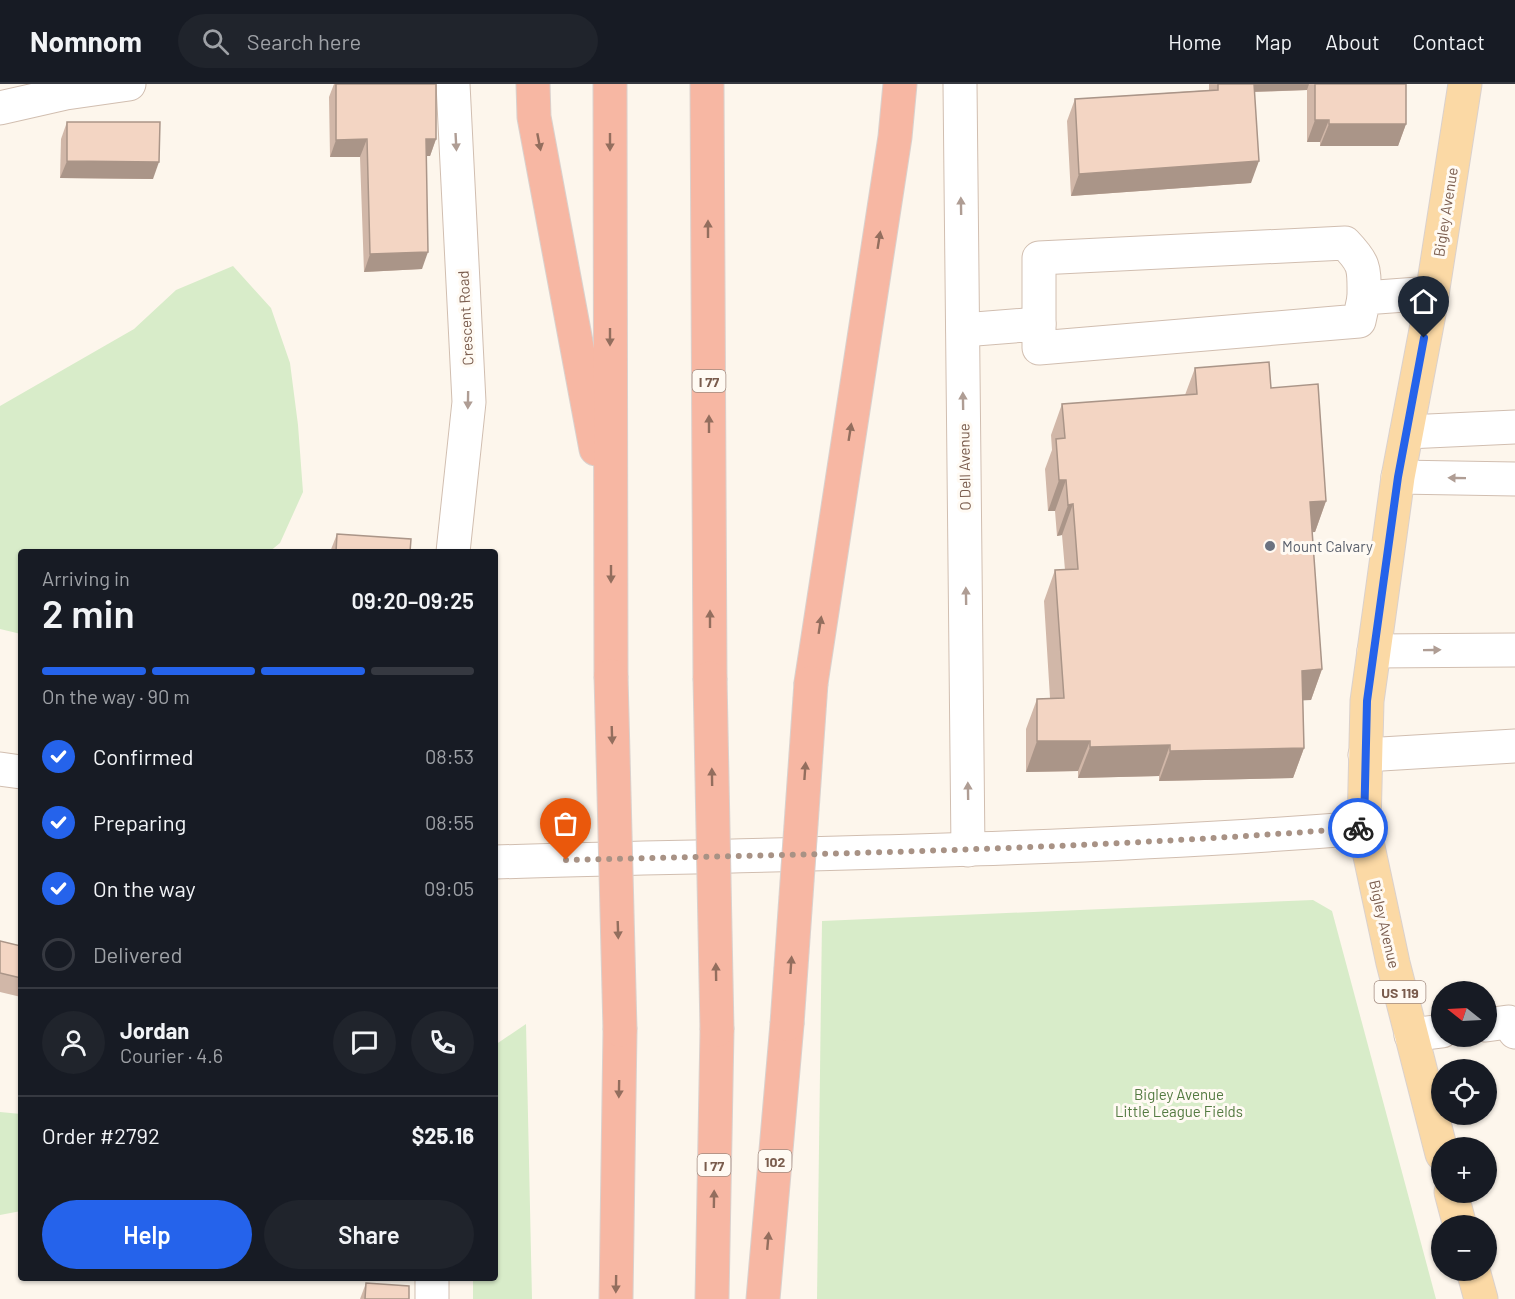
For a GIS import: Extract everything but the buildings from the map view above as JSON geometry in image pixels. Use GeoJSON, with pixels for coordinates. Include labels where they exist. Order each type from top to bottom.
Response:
{"type":"FeatureCollection","features":[{"type":"Feature","properties":{"kind":"highway"},"geometry":{"type":"LineString","coordinates":[[533,84],[534,117],[611,530]]}},
{"type":"Feature","properties":{"kind":"highway"},"geometry":{"type":"LineString","coordinates":[[610,84],[611,676],[620,1030],[616,1299]]}},
{"type":"Feature","properties":{"kind":"highway","name":"I 77"},"geometry":{"type":"LineString","coordinates":[[707,84],[710,678],[717,1030],[712,1299]]}},
{"type":"Feature","properties":{"kind":"highway","name":"102"},"geometry":{"type":"LineString","coordinates":[[763,1299],[787,1024],[811,683],[893,148],[900,84]]}},
{"type":"Feature","properties":{"kind":"main road","name":"Bigley Avenue"},"geometry":{"type":"LineString","coordinates":[[1440,1137],[1426,1033],[1364,828],[1365,755],[1367,701],[1398,477],[1432,293],[1465,84]]}},
{"type":"Feature","properties":{"kind":"main road"},"geometry":{"type":"LineString","coordinates":[[1476,1281],[1481,1299]]}},
{"type":"Feature","properties":{"kind":"street"},"geometry":{"type":"LineString","coordinates":[[0,108],[66,93],[129,84]]}},
{"type":"Feature","properties":{"kind":"street","name":"Crescent Road"},"geometry":{"type":"LineString","coordinates":[[453,84],[469,402],[453,549]]}},
{"type":"Feature","properties":{"kind":"street","name":"O Dell Avenue"},"geometry":{"type":"LineString","coordinates":[[960,84],[968,850]]}},
{"type":"Feature","properties":{"kind":"street"},"geometry":{"type":"LineString","coordinates":[[1345,243],[1364,267],[1364,298],[1359,321],[1039,348],[1039,324],[1039,258],[1345,243]]}},
{"type":"Feature","properties":{"kind":"street"},"geometry":{"type":"LineString","coordinates":[[1364,298],[1432,293]]}},
{"type":"Feature","properties":{"kind":"street"},"geometry":{"type":"LineString","coordinates":[[963,330],[1039,324]]}},
{"type":"Feature","properties":{"kind":"street"},"geometry":{"type":"LineString","coordinates":[[1407,432],[1515,428]]}},
{"type":"Feature","properties":{"kind":"street"},"geometry":{"type":"LineString","coordinates":[[1398,477],[1515,479]]}},
{"type":"Feature","properties":{"kind":"street"},"geometry":{"type":"LineString","coordinates":[[1374,651],[1515,650]]}},
{"type":"Feature","properties":{"kind":"street"},"geometry":{"type":"LineString","coordinates":[[1365,755],[1515,746]]}},
{"type":"Feature","properties":{"kind":"street"},"geometry":{"type":"LineString","coordinates":[[0,769],[18,772]]}},
{"type":"Feature","properties":{"kind":"street"},"geometry":{"type":"LineString","coordinates":[[498,862],[968,850],[1173,841],[1364,828]]}},
{"type":"Feature","properties":{"kind":"street"},"geometry":{"type":"LineString","coordinates":[[1497,1024],[1508,1022],[1515,1032]]}},
{"type":"Feature","properties":{"kind":"street"},"geometry":{"type":"LineString","coordinates":[[432,1281],[432,1299]]}},
{"type":"Feature","properties":{"kind":"green space"},"geometry":{"type":"Polygon","coordinates":[[[233,266],[271,308],[290,363],[303,492],[280,543],[273,549],[18,549],[18,633],[0,629],[0,406],[134,329],[176,290],[233,266]]]}},
{"type":"Feature","properties":{"kind":"green space","name":"Bigley Avenue Little League Fields"},"geometry":{"type":"Polygon","coordinates":[[[1313,900],[1332,911],[1436,1299],[817,1299],[822,921],[1313,900]]]}},
{"type":"Feature","properties":{"kind":"green space"},"geometry":{"type":"Polygon","coordinates":[[[526,1024],[532,1299],[473,1299],[473,1281],[498,1281],[498,1043],[526,1024]]]}},
{"type":"Feature","properties":{"kind":"green space"},"geometry":{"type":"Polygon","coordinates":[[[0,1112],[18,1114],[18,1212],[0,1215],[0,1112]]]}},
{"type":"Feature","properties":{"kind":"way so far"},"geometry":{"type":"LineString","coordinates":[[566,860],[968,850],[1173,841],[1358,828]]}},
{"type":"Feature","properties":{"kind":"place","name":"Mount Calvary"},"geometry":{"type":"Point","coordinates":[1270,546]}},
{"type":"Feature","properties":{"kind":"route"},"geometry":{"type":"LineString","coordinates":[[1358,828],[1364,828],[1367,701],[1398,477],[1424,338]]}}]}
